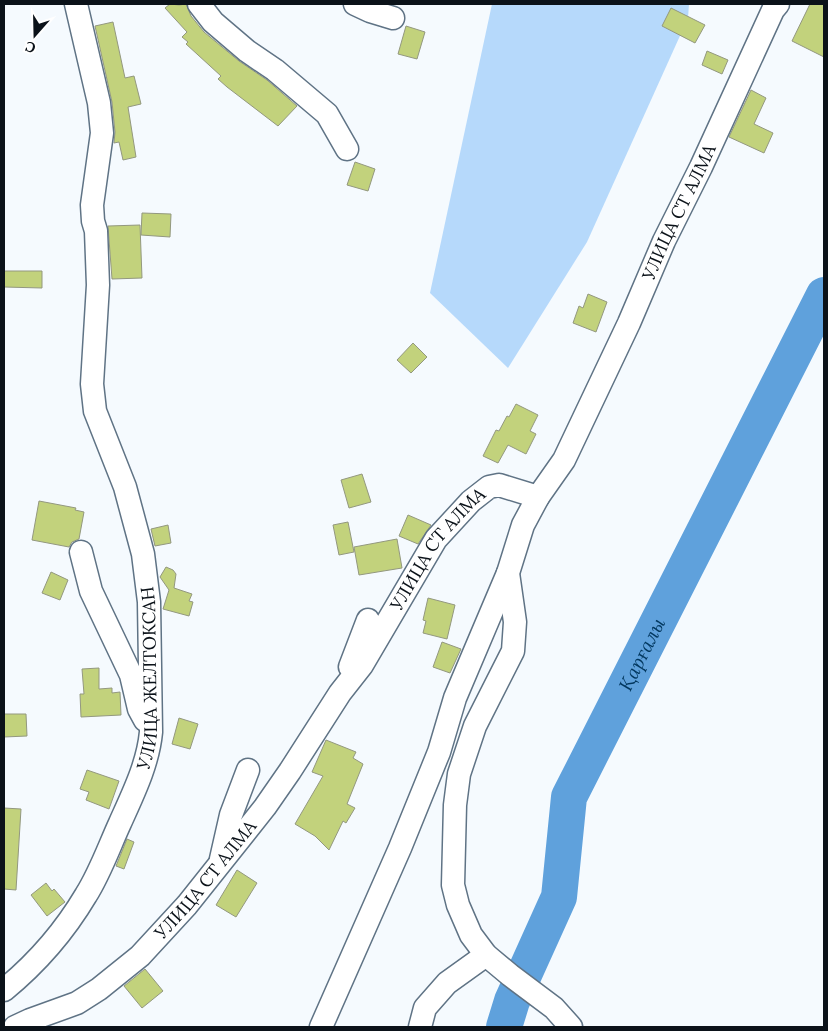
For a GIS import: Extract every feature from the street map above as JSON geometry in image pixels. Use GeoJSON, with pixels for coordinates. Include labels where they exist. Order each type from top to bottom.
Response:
{"type":"FeatureCollection","features":[{"type":"Feature","properties":{"kind":"street","name":"УЛИЦА ЖЕЛТОКСАН"},"geometry":{"type":"LineString","coordinates":[[4,990],[47,950],[87,895],[138,785],[150,743],[151,732],[149,602],[143,554],[125,487],[95,411],[92,384],[98,285],[96,231],[92,205],[102,133],[97,94],[76,4]]}},
{"type":"Feature","properties":{"kind":"street"},"geometry":{"type":"LineString","coordinates":[[199,4],[213,22],[247,52],[275,70],[327,114],[347,150]]}},
{"type":"Feature","properties":{"kind":"street"},"geometry":{"type":"LineString","coordinates":[[355,4],[393,18]]}},
{"type":"Feature","properties":{"kind":"street","name":"УЛИЦА СТ АЛМА"},"geometry":{"type":"LineString","coordinates":[[15,1027],[77,1003],[117,975],[140,956],[187,905],[265,807],[340,693],[362,666],[436,539],[471,501],[489,487],[499,485],[538,497],[564,460],[629,323],[664,241],[701,167],[773,10],[778,4]]}},
{"type":"Feature","properties":{"kind":"street"},"geometry":{"type":"LineString","coordinates":[[321,1027],[440,752],[455,698],[508,573],[523,525],[538,497]]}},
{"type":"Feature","properties":{"kind":"street"},"geometry":{"type":"LineString","coordinates":[[81,552],[91,591],[126,662],[139,710],[151,732]]}},
{"type":"Feature","properties":{"kind":"street"},"geometry":{"type":"LineString","coordinates":[[508,573],[515,622],[513,652],[475,726],[459,774],[455,805],[453,885],[458,906],[471,935],[486,955],[554,1008],[571,1027]]}},
{"type":"Feature","properties":{"kind":"street"},"geometry":{"type":"LineString","coordinates":[[340,693],[368,620]]}},
{"type":"Feature","properties":{"kind":"street"},"geometry":{"type":"LineString","coordinates":[[221,863],[230,815],[248,770]]}},
{"type":"Feature","properties":{"kind":"street"},"geometry":{"type":"LineString","coordinates":[[420,1027],[425,1008],[447,983],[486,955]]}},
{"type":"Feature","properties":{"kind":"shaded area"},"geometry":{"type":"Polygon","coordinates":[[[492,4],[689,4],[688,18],[587,242],[508,368],[430,293],[492,4]]]}},
{"type":"Feature","properties":{"kind":"building"},"geometry":{"type":"Polygon","coordinates":[[[170,4],[186,4],[191,16],[204,32],[239,61],[267,80],[297,106],[278,126],[218,79],[221,76],[186,44],[188,42],[182,37],[187,32],[165,8],[170,4]]]}},
{"type":"Feature","properties":{"kind":"building"},"geometry":{"type":"Polygon","coordinates":[[[810,4],[824,4],[824,57],[792,41],[810,4]]]}},
{"type":"Feature","properties":{"kind":"building"},"geometry":{"type":"Polygon","coordinates":[[[671,8],[705,25],[695,43],[662,26],[671,8]]]}},
{"type":"Feature","properties":{"kind":"building"},"geometry":{"type":"Polygon","coordinates":[[[113,22],[125,78],[134,76],[141,104],[128,107],[136,157],[123,160],[119,142],[114,143],[115,132],[112,102],[95,26],[113,22]]]}},
{"type":"Feature","properties":{"kind":"building"},"geometry":{"type":"Polygon","coordinates":[[[406,26],[425,32],[417,59],[398,54],[406,26]]]}},
{"type":"Feature","properties":{"kind":"building"},"geometry":{"type":"Polygon","coordinates":[[[707,51],[728,60],[722,74],[702,65],[707,51]]]}},
{"type":"Feature","properties":{"kind":"building"},"geometry":{"type":"Polygon","coordinates":[[[751,90],[766,98],[754,124],[773,133],[764,153],[729,137],[751,90]]]}},
{"type":"Feature","properties":{"kind":"building"},"geometry":{"type":"Polygon","coordinates":[[[355,162],[375,169],[368,191],[347,185],[355,162]]]}},
{"type":"Feature","properties":{"kind":"building"},"geometry":{"type":"Polygon","coordinates":[[[142,213],[171,214],[170,237],[141,235],[142,213]]]}},
{"type":"Feature","properties":{"kind":"building"},"geometry":{"type":"Polygon","coordinates":[[[140,225],[142,278],[112,279],[108,226],[140,225]]]}},
{"type":"Feature","properties":{"kind":"building"},"geometry":{"type":"Polygon","coordinates":[[[4,271],[42,271],[42,288],[4,287],[4,271]]]}},
{"type":"Feature","properties":{"kind":"building"},"geometry":{"type":"Polygon","coordinates":[[[588,294],[607,302],[596,332],[573,323],[579,306],[583,308],[588,294]]]}},
{"type":"Feature","properties":{"kind":"building"},"geometry":{"type":"Polygon","coordinates":[[[413,343],[427,357],[411,373],[397,360],[413,343]]]}},
{"type":"Feature","properties":{"kind":"building"},"geometry":{"type":"Polygon","coordinates":[[[516,404],[538,415],[530,431],[536,434],[526,454],[508,445],[498,463],[483,456],[496,430],[499,431],[516,404]]]}},
{"type":"Feature","properties":{"kind":"building"},"geometry":{"type":"Polygon","coordinates":[[[362,474],[371,502],[349,508],[341,480],[362,474]]]}},
{"type":"Feature","properties":{"kind":"building"},"geometry":{"type":"Polygon","coordinates":[[[39,501],[76,508],[75,510],[84,512],[79,539],[72,542],[69,547],[32,540],[39,501]]]}},
{"type":"Feature","properties":{"kind":"building"},"geometry":{"type":"Polygon","coordinates":[[[408,515],[431,525],[418,544],[399,536],[408,515]]]}},
{"type":"Feature","properties":{"kind":"building"},"geometry":{"type":"Polygon","coordinates":[[[348,522],[354,552],[339,555],[333,525],[348,522]]]}},
{"type":"Feature","properties":{"kind":"building"},"geometry":{"type":"Polygon","coordinates":[[[168,525],[171,543],[155,546],[151,529],[168,525]]]}},
{"type":"Feature","properties":{"kind":"building"},"geometry":{"type":"Polygon","coordinates":[[[397,539],[402,568],[359,575],[354,547],[397,539]]]}},
{"type":"Feature","properties":{"kind":"building"},"geometry":{"type":"Polygon","coordinates":[[[166,567],[173,570],[176,574],[174,588],[192,594],[189,601],[193,602],[189,616],[163,609],[169,590],[160,577],[166,567]]]}},
{"type":"Feature","properties":{"kind":"building"},"geometry":{"type":"Polygon","coordinates":[[[51,572],[68,580],[60,600],[42,593],[51,572]]]}},
{"type":"Feature","properties":{"kind":"building"},"geometry":{"type":"Polygon","coordinates":[[[428,598],[455,605],[447,639],[423,633],[426,621],[423,620],[428,598]]]}},
{"type":"Feature","properties":{"kind":"building"},"geometry":{"type":"Polygon","coordinates":[[[442,642],[461,649],[450,673],[433,667],[442,642]]]}},
{"type":"Feature","properties":{"kind":"building"},"geometry":{"type":"Polygon","coordinates":[[[99,668],[99,689],[112,688],[112,693],[120,692],[121,715],[81,717],[80,694],[84,694],[82,669],[99,668]]]}},
{"type":"Feature","properties":{"kind":"building"},"geometry":{"type":"Polygon","coordinates":[[[4,714],[26,714],[27,736],[4,737],[4,714]]]}},
{"type":"Feature","properties":{"kind":"building"},"geometry":{"type":"Polygon","coordinates":[[[179,718],[198,724],[190,749],[172,744],[179,718]]]}},
{"type":"Feature","properties":{"kind":"building"},"geometry":{"type":"Polygon","coordinates":[[[326,740],[356,752],[353,758],[363,764],[347,804],[355,808],[346,823],[343,821],[329,850],[315,836],[295,824],[323,776],[312,772],[326,740]]]}},
{"type":"Feature","properties":{"kind":"building"},"geometry":{"type":"Polygon","coordinates":[[[87,770],[119,781],[109,809],[86,800],[89,792],[80,789],[87,770]]]}},
{"type":"Feature","properties":{"kind":"building"},"geometry":{"type":"Polygon","coordinates":[[[4,808],[21,809],[16,890],[4,889],[4,808]]]}},
{"type":"Feature","properties":{"kind":"building"},"geometry":{"type":"Polygon","coordinates":[[[127,839],[134,842],[124,869],[116,866],[127,839]]]}},
{"type":"Feature","properties":{"kind":"building"},"geometry":{"type":"Polygon","coordinates":[[[237,870],[257,883],[236,917],[216,905],[237,870]]]}},
{"type":"Feature","properties":{"kind":"building"},"geometry":{"type":"Polygon","coordinates":[[[46,883],[65,902],[47,916],[31,895],[46,883]]]}},
{"type":"Feature","properties":{"kind":"building"},"geometry":{"type":"Polygon","coordinates":[[[145,969],[163,991],[142,1008],[124,986],[145,969]]]}},
{"type":"Feature","properties":{"kind":"waterway","name":"Қарғалы"},"geometry":{"type":"LineString","coordinates":[[504,1027],[512,1001],[559,897],[569,797],[824,295]]}}]}
